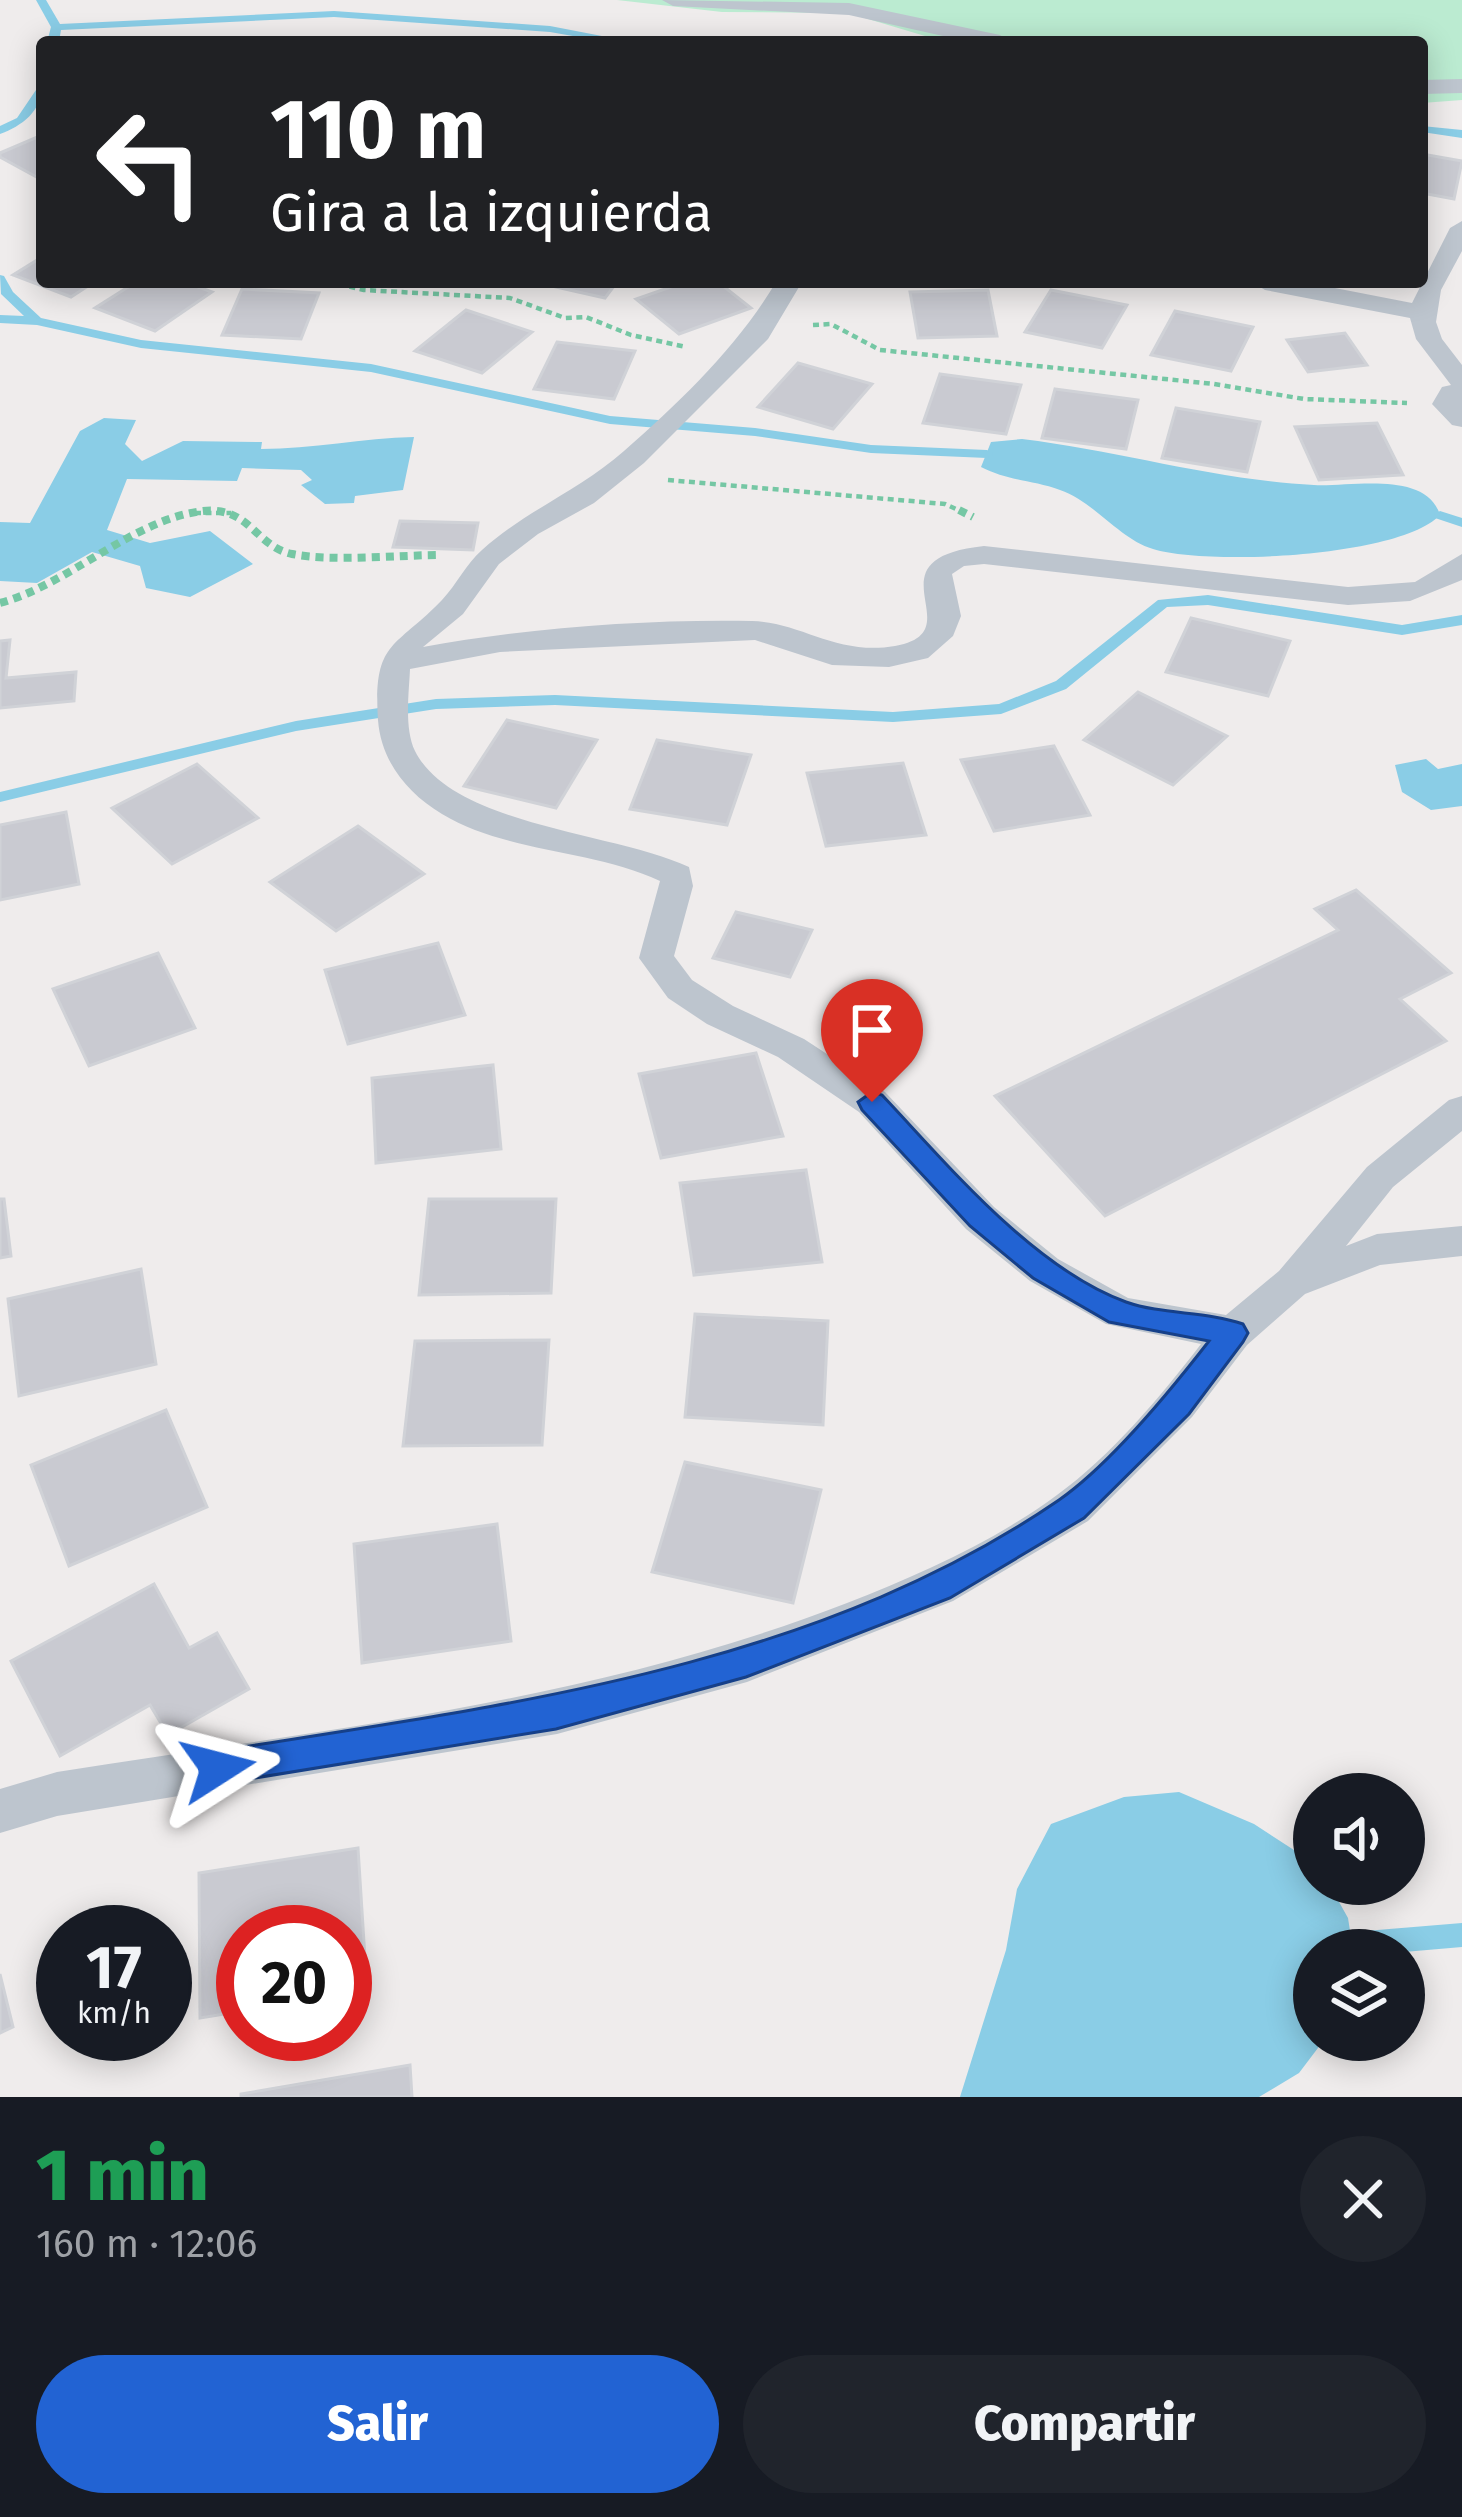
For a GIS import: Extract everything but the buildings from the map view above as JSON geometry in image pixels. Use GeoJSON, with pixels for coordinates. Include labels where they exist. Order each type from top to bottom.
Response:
{"type":"FeatureCollection","features":[{"type":"Feature","properties":{"kind":"lane"},"geometry":{"type":"LineString","coordinates":[[673,0],[849,9],[973,36]]}},
{"type":"Feature","properties":{"kind":"lane"},"geometry":{"type":"LineString","coordinates":[[1428,87],[1462,86]]}},
{"type":"Feature","properties":{"kind":"lane"},"geometry":{"type":"LineString","coordinates":[[1458,398],[1423,333],[1419,312],[1462,228]]}},
{"type":"Feature","properties":{"kind":"lane"},"geometry":{"type":"LineString","coordinates":[[785,288],[750,340],[623,466],[584,497],[528,528],[482,567],[452,607],[413,639],[394,675],[399,752],[427,786],[469,813],[527,834],[648,857],[677,874],[676,904],[662,931],[656,958],[680,989],[720,1015],[791,1048],[872,1102],[980,1218],[1043,1270],[1120,1313],[1232,1333]]}},
{"type":"Feature","properties":{"kind":"lane"},"geometry":{"type":"LineString","coordinates":[[1296,288],[1419,312]]}},
{"type":"Feature","properties":{"kind":"lane"},"geometry":{"type":"LineString","coordinates":[[394,675],[500,642],[758,630],[832,655],[890,658],[916,651],[942,629],[946,616],[936,584],[938,570],[956,558],[999,556],[1348,596],[1391,596],[1431,587],[1462,563]]}},
{"type":"Feature","properties":{"kind":"lane"},"geometry":{"type":"LineString","coordinates":[[0,1811],[57,1794],[556,1713],[746,1662],[917,1596],[1073,1508],[1178,1405],[1232,1333],[1291,1283],[1380,1177],[1462,1110]]}},
{"type":"Feature","properties":{"kind":"lane"},"geometry":{"type":"LineString","coordinates":[[1291,1283],[1377,1250],[1462,1242],[1462,1267]]}},
{"type":"Feature","properties":{"kind":"path"},"geometry":{"type":"LineString","coordinates":[[355,288],[510,298],[666,345],[750,340],[793,325],[831,325],[880,350],[1214,384],[1304,399],[1458,398]]}},
{"type":"Feature","properties":{"kind":"path"},"geometry":{"type":"LineString","coordinates":[[623,466],[945,505],[973,517],[992,536],[999,556]]}},
{"type":"Feature","properties":{"kind":"path"},"geometry":{"type":"LineString","coordinates":[[0,603],[32,597],[176,515],[229,512],[245,520],[271,546],[291,554],[430,551],[482,567]]}},
{"type":"Feature","properties":{"kind":"green space"},"geometry":{"type":"Polygon","coordinates":[[[617,0],[1462,0],[1462,100],[1428,103],[1428,36],[925,36],[848,13],[722,12],[617,0]]]}},
{"type":"Feature","properties":{"kind":"water"},"geometry":{"type":"Polygon","coordinates":[[[104,418],[136,420],[125,444],[142,461],[183,441],[262,442],[261,449],[414,437],[403,490],[355,496],[354,503],[325,504],[301,485],[312,480],[301,470],[242,468],[237,481],[127,479],[107,530],[150,543],[210,531],[253,564],[190,597],[146,588],[140,566],[92,552],[37,583],[0,581],[0,522],[30,523],[80,431],[104,418]]]}},
{"type":"Feature","properties":{"kind":"water"},"geometry":{"type":"Polygon","coordinates":[[[1022,439],[1277,482],[1404,486],[1432,501],[1440,515],[1418,529],[1346,549],[1258,557],[1180,554],[1141,544],[1060,490],[981,467],[991,442],[1022,439]]]}},
{"type":"Feature","properties":{"kind":"water"},"geometry":{"type":"Polygon","coordinates":[[[1426,759],[1438,769],[1462,764],[1462,806],[1431,810],[1402,792],[1395,765],[1426,759]]]}},
{"type":"Feature","properties":{"kind":"water"},"geometry":{"type":"Polygon","coordinates":[[[1179,1792],[1254,1824],[1293,1849],[1293,1905],[1341,1905],[1350,1929],[1293,1929],[1293,2061],[1308,2061],[1299,2073],[1259,2097],[960,2097],[1006,1950],[1017,1889],[1051,1824],[1124,1797],[1179,1792]]]}},
{"type":"Feature","properties":{"kind":"waterway"},"geometry":{"type":"LineString","coordinates":[[41,0],[56,27]]}},
{"type":"Feature","properties":{"kind":"waterway"},"geometry":{"type":"LineString","coordinates":[[56,27],[334,14],[591,36]]}},
{"type":"Feature","properties":{"kind":"waterway"},"geometry":{"type":"LineString","coordinates":[[54,36],[56,27]]}},
{"type":"Feature","properties":{"kind":"waterway"},"geometry":{"type":"LineString","coordinates":[[0,131],[21,120],[36,98]]}},
{"type":"Feature","properties":{"kind":"waterway"},"geometry":{"type":"LineString","coordinates":[[1428,130],[1462,134]]}},
{"type":"Feature","properties":{"kind":"waterway"},"geometry":{"type":"LineString","coordinates":[[0,279],[7,294],[37,321]]}},
{"type":"Feature","properties":{"kind":"waterway"},"geometry":{"type":"LineString","coordinates":[[0,319],[37,321]]}},
{"type":"Feature","properties":{"kind":"waterway"},"geometry":{"type":"LineString","coordinates":[[37,321],[141,344],[371,368],[610,420],[755,432],[871,449],[987,454]]}},
{"type":"Feature","properties":{"kind":"waterway"},"geometry":{"type":"LineString","coordinates":[[1440,515],[1462,523]]}},
{"type":"Feature","properties":{"kind":"waterway"},"geometry":{"type":"LineString","coordinates":[[0,797],[296,726],[436,704],[555,700],[893,717],[1001,709],[1061,685],[1163,603],[1208,600],[1402,630],[1462,620]]}},
{"type":"Feature","properties":{"kind":"waterway"},"geometry":{"type":"LineString","coordinates":[[1425,1938],[1462,1935]]}},
{"type":"Feature","properties":{"kind":"route"},"geometry":{"type":"LineString","coordinates":[[218,1768],[556,1713],[746,1662],[938,1587],[1073,1508],[1178,1405],[1232,1333],[1120,1313],[1043,1270],[980,1218],[872,1102]]}}]}
